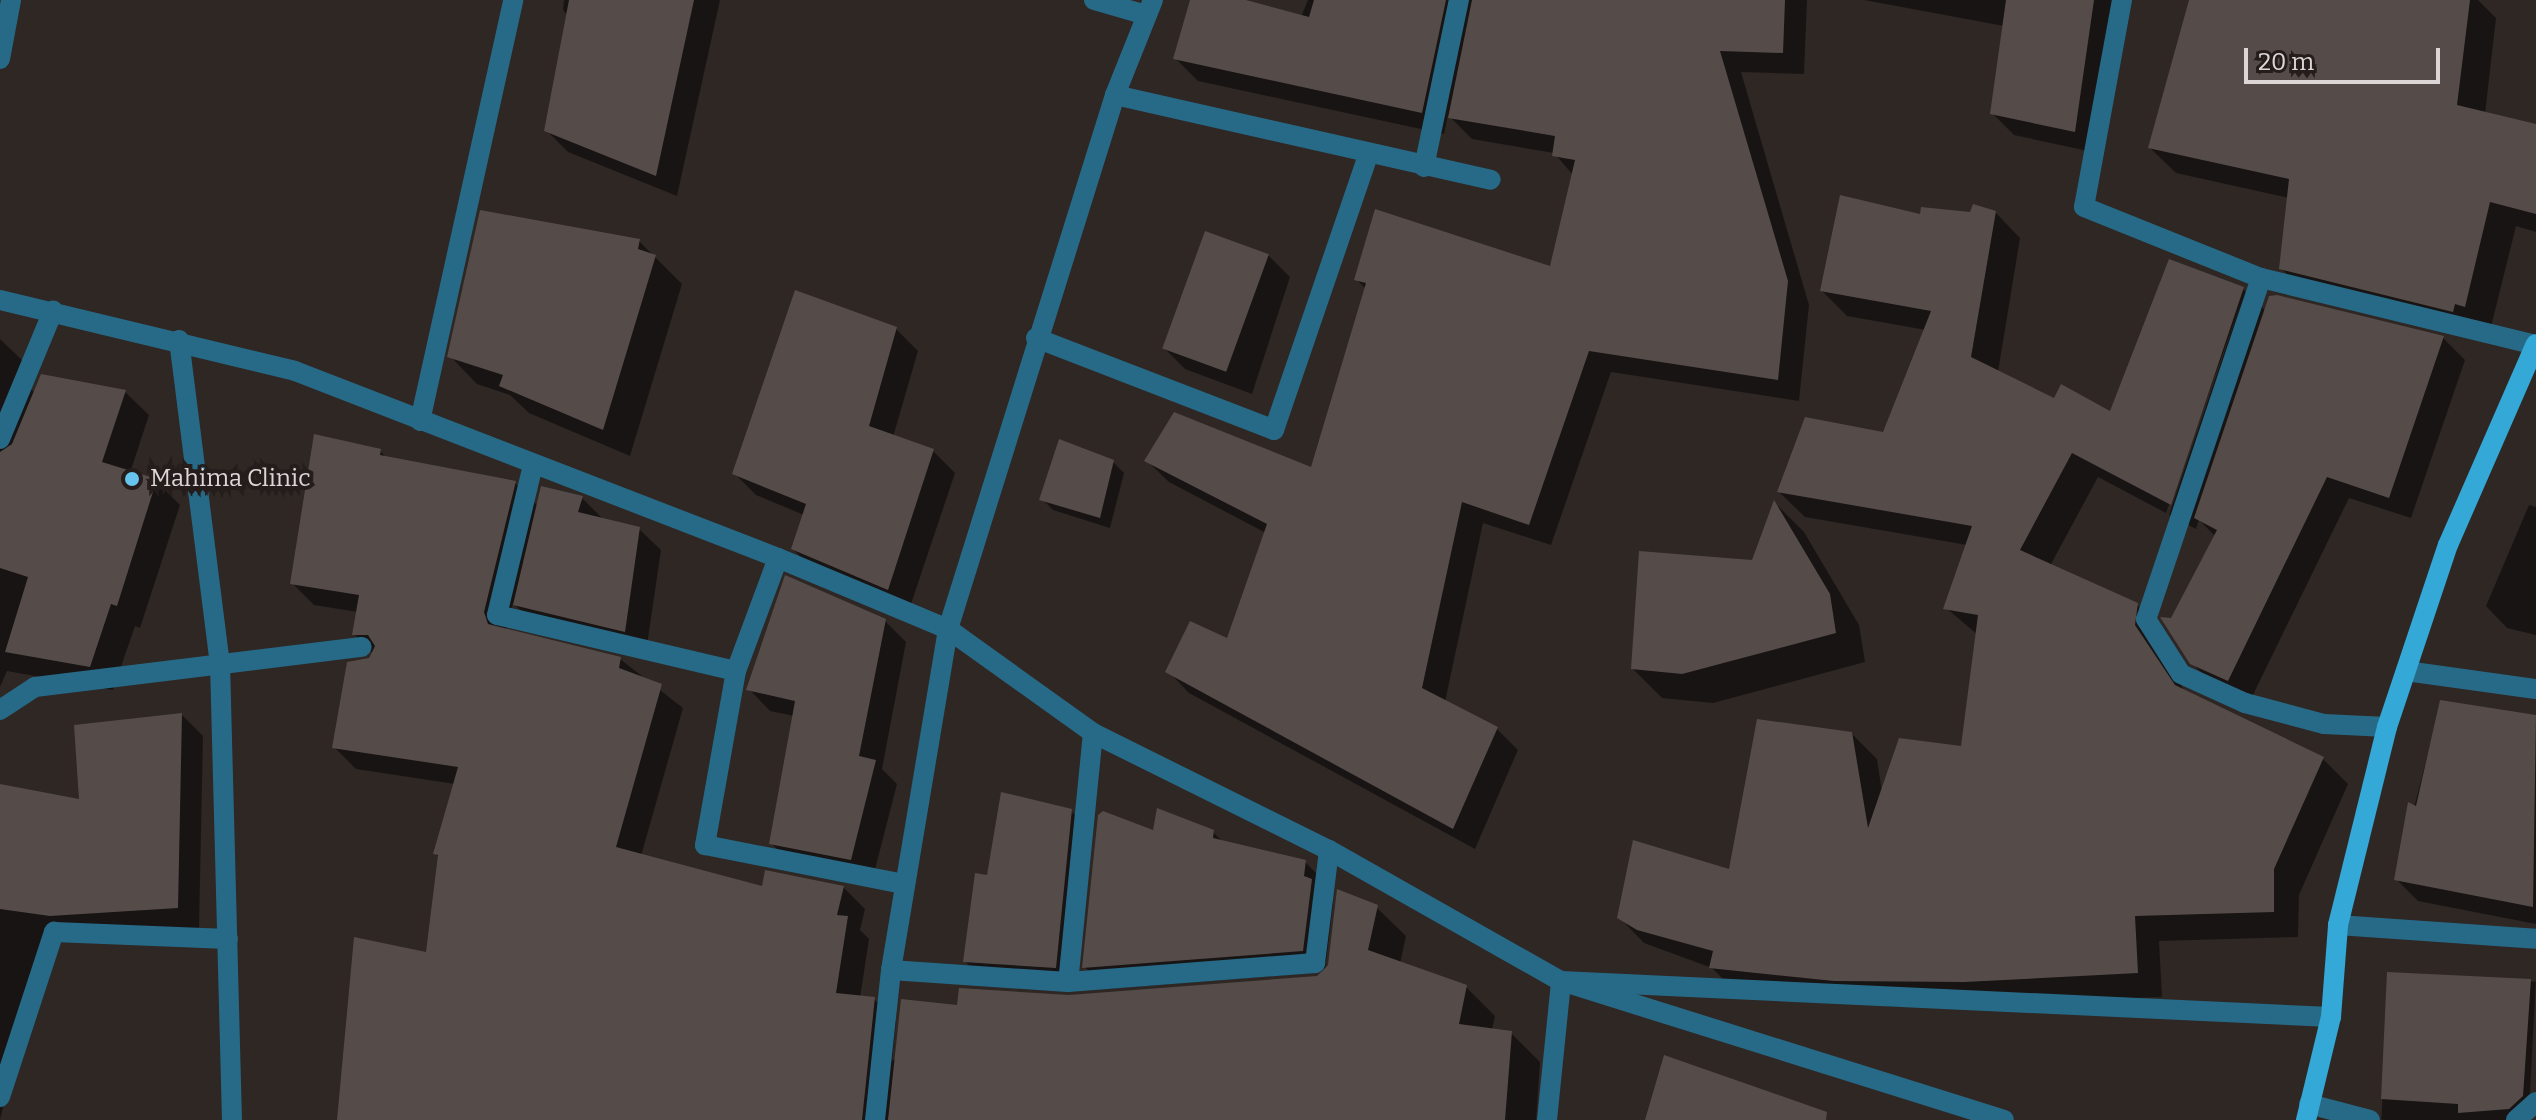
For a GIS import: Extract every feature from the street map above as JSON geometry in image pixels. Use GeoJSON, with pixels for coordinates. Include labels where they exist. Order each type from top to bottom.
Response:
{"type":"FeatureCollection","features":[{"type":"Feature","properties":{"kind":"main road"},"geometry":{"type":"LineString","coordinates":[[2307,1112],[2331,1017],[2338,925],[2387,727],[2448,545],[2536,344]]}},
{"type":"Feature","properties":{"kind":"street"},"geometry":{"type":"LineString","coordinates":[[0,59],[11,0]]}},
{"type":"Feature","properties":{"kind":"street"},"geometry":{"type":"LineString","coordinates":[[420,421],[513,0]]}},
{"type":"Feature","properties":{"kind":"street"},"geometry":{"type":"LineString","coordinates":[[875,1120],[891,970],[948,629],[1036,338],[1115,95],[1150,8],[1094,0]]}},
{"type":"Feature","properties":{"kind":"street"},"geometry":{"type":"LineString","coordinates":[[1424,167],[1459,0]]}},
{"type":"Feature","properties":{"kind":"street"},"geometry":{"type":"LineString","coordinates":[[2122,0],[2084,207],[2261,278],[2536,344]]}},
{"type":"Feature","properties":{"kind":"street"},"geometry":{"type":"LineString","coordinates":[[1115,95],[1491,180]]}},
{"type":"Feature","properties":{"kind":"street"},"geometry":{"type":"LineString","coordinates":[[1036,338],[1274,430],[1369,153]]}},
{"type":"Feature","properties":{"kind":"street"},"geometry":{"type":"LineString","coordinates":[[2261,278],[2146,619],[2181,674],[2245,703],[2324,724],[2387,727]]}},
{"type":"Feature","properties":{"kind":"street"},"geometry":{"type":"LineString","coordinates":[[0,300],[179,340],[295,371],[778,558],[948,629],[1093,733],[1329,850],[1561,981],[2004,1120]]}},
{"type":"Feature","properties":{"kind":"street"},"geometry":{"type":"LineString","coordinates":[[0,439],[53,311]]}},
{"type":"Feature","properties":{"kind":"street"},"geometry":{"type":"LineString","coordinates":[[179,340],[220,663],[232,1120]]}},
{"type":"Feature","properties":{"kind":"street"},"geometry":{"type":"LineString","coordinates":[[533,465],[497,615],[736,671]]}},
{"type":"Feature","properties":{"kind":"street"},"geometry":{"type":"LineString","coordinates":[[778,558],[736,671],[705,845],[904,884]]}},
{"type":"Feature","properties":{"kind":"street"},"geometry":{"type":"LineString","coordinates":[[0,710],[35,687],[362,647]]}},
{"type":"Feature","properties":{"kind":"street"},"geometry":{"type":"LineString","coordinates":[[2406,671],[2536,689]]}},
{"type":"Feature","properties":{"kind":"street"},"geometry":{"type":"LineString","coordinates":[[1068,982],[1093,733]]}},
{"type":"Feature","properties":{"kind":"street"},"geometry":{"type":"LineString","coordinates":[[891,970],[1068,982],[1315,963],[1329,850]]}},
{"type":"Feature","properties":{"kind":"street"},"geometry":{"type":"LineString","coordinates":[[2338,925],[2536,939]]}},
{"type":"Feature","properties":{"kind":"street"},"geometry":{"type":"LineString","coordinates":[[0,1097],[54,932],[228,939]]}},
{"type":"Feature","properties":{"kind":"street"},"geometry":{"type":"LineString","coordinates":[[1561,981],[2331,1017]]}},
{"type":"Feature","properties":{"kind":"street"},"geometry":{"type":"LineString","coordinates":[[1547,1120],[1561,981]]}},
{"type":"Feature","properties":{"kind":"street"},"geometry":{"type":"LineString","coordinates":[[2516,1120],[2536,1102]]}},
{"type":"Feature","properties":{"kind":"street"},"geometry":{"type":"LineString","coordinates":[[2307,1112],[2370,1120]]}},
{"type":"Feature","properties":{"kind":"building"},"geometry":{"type":"Polygon","coordinates":[[[569,0],[694,0],[656,176],[544,131],[569,0]]]}},
{"type":"Feature","properties":{"kind":"building"},"geometry":{"type":"Polygon","coordinates":[[[1190,0],[1246,0],[1309,17],[1314,0],[1446,0],[1422,113],[1173,59],[1190,0]]]}},
{"type":"Feature","properties":{"kind":"building"},"geometry":{"type":"Polygon","coordinates":[[[1472,0],[1785,0],[1783,53],[1720,51],[1788,281],[1778,380],[1589,351],[1529,525],[1462,502],[1422,688],[1498,727],[1453,829],[1165,672],[1190,621],[1227,638],[1267,524],[1144,461],[1174,412],[1311,467],[1366,283],[1354,280],[1375,209],[1550,266],[1575,160],[1552,156],[1555,136],[1448,118],[1472,0]]]}},
{"type":"Feature","properties":{"kind":"building"},"geometry":{"type":"Polygon","coordinates":[[[2006,0],[2094,0],[2075,132],[1990,114],[2006,0]]]}},
{"type":"Feature","properties":{"kind":"building"},"geometry":{"type":"Polygon","coordinates":[[[2189,0],[2470,0],[2457,105],[2536,124],[2536,214],[2490,202],[2465,307],[2455,304],[2453,312],[2279,269],[2289,179],[2148,148],[2189,0]]]}},
{"type":"Feature","properties":{"kind":"building"},"geometry":{"type":"Polygon","coordinates":[[[1840,195],[1920,214],[1921,207],[1970,212],[1973,204],[1996,211],[1971,357],[2054,398],[2061,384],[2110,411],[2169,259],[2244,287],[2171,505],[2072,453],[2020,550],[2138,603],[2135,625],[2175,685],[2324,757],[2274,869],[2274,912],[2135,916],[2138,973],[1964,982],[1834,981],[1709,968],[1713,951],[1637,930],[1617,918],[1633,840],[1729,869],[1757,719],[1852,732],[1868,828],[1899,738],[1961,746],[1978,615],[1943,609],[1972,526],[1777,492],[1805,417],[1883,432],[1931,311],[1820,291],[1840,195]]]}},
{"type":"Feature","properties":{"kind":"building"},"geometry":{"type":"Polygon","coordinates":[[[480,210],[640,239],[638,249],[656,255],[603,430],[499,386],[503,375],[447,357],[480,210]]]}},
{"type":"Feature","properties":{"kind":"building"},"geometry":{"type":"Polygon","coordinates":[[[1205,231],[1269,254],[1226,372],[1162,348],[1205,231]]]}},
{"type":"Feature","properties":{"kind":"building"},"geometry":{"type":"Polygon","coordinates":[[[795,290],[897,327],[869,426],[934,449],[888,590],[791,549],[806,504],[732,474],[795,290]]]}},
{"type":"Feature","properties":{"kind":"building"},"geometry":{"type":"Polygon","coordinates":[[[2277,295],[2444,336],[2389,498],[2327,477],[2228,681],[2190,664],[2160,617],[2171,618],[2217,530],[2194,518],[2269,296],[2277,295]]]}},
{"type":"Feature","properties":{"kind":"building"},"geometry":{"type":"Polygon","coordinates":[[[41,374],[126,390],[102,462],[157,479],[117,606],[111,604],[90,667],[5,652],[28,577],[0,568],[0,452],[12,444],[41,374]]]}},
{"type":"Feature","properties":{"kind":"building"},"geometry":{"type":"Polygon","coordinates":[[[314,434],[381,449],[380,455],[516,481],[484,612],[488,624],[621,657],[619,668],[662,684],[616,847],[762,886],[765,870],[844,886],[837,915],[848,916],[836,993],[875,997],[862,1120],[337,1120],[354,937],[426,952],[438,855],[433,854],[458,767],[332,748],[347,662],[369,658],[375,646],[368,635],[352,635],[359,595],[290,584],[314,434]]]}},
{"type":"Feature","properties":{"kind":"building"},"geometry":{"type":"Polygon","coordinates":[[[1059,439],[1114,460],[1100,518],[1039,500],[1059,439]]]}},
{"type":"Feature","properties":{"kind":"building"},"geometry":{"type":"Polygon","coordinates":[[[541,486],[583,496],[578,512],[640,527],[625,632],[513,605],[541,486]]]}},
{"type":"Feature","properties":{"kind":"building"},"geometry":{"type":"Polygon","coordinates":[[[1774,500],[1830,594],[1836,633],[1682,674],[1631,669],[1639,551],[1752,560],[1774,500]]]}},
{"type":"Feature","properties":{"kind":"building"},"geometry":{"type":"Polygon","coordinates":[[[785,575],[886,619],[859,756],[876,760],[851,860],[769,844],[795,701],[746,690],[785,575]]]}},
{"type":"Feature","properties":{"kind":"building"},"geometry":{"type":"Polygon","coordinates":[[[2440,700],[2536,715],[2533,907],[2394,880],[2408,802],[2416,806],[2440,700]]]}},
{"type":"Feature","properties":{"kind":"building"},"geometry":{"type":"Polygon","coordinates":[[[182,713],[178,908],[50,916],[0,909],[0,784],[79,799],[74,725],[182,713]]]}},
{"type":"Feature","properties":{"kind":"building"},"geometry":{"type":"Polygon","coordinates":[[[1001,792],[1072,809],[1056,968],[963,962],[975,873],[987,875],[1001,792]]]}},
{"type":"Feature","properties":{"kind":"building"},"geometry":{"type":"Polygon","coordinates":[[[1157,808],[1214,830],[1213,838],[1306,860],[1304,876],[1312,879],[1303,951],[1082,968],[1098,815],[1103,811],[1153,830],[1157,808]]]}},
{"type":"Feature","properties":{"kind":"building"},"geometry":{"type":"Polygon","coordinates":[[[1337,889],[1378,905],[1368,950],[1467,985],[1459,1024],[1512,1031],[1505,1120],[888,1120],[901,999],[957,1005],[959,988],[1069,995],[1317,976],[1328,965],[1337,889]]]}},
{"type":"Feature","properties":{"kind":"building"},"geometry":{"type":"Polygon","coordinates":[[[2387,972],[2531,979],[2523,1096],[2509,1109],[2458,1113],[2458,1104],[2381,1099],[2387,972]]]}},
{"type":"Feature","properties":{"kind":"building"},"geometry":{"type":"Polygon","coordinates":[[[1664,1055],[1827,1112],[1826,1120],[1645,1120],[1664,1055]]]}},
{"type":"Feature","properties":{"kind":"place","name":"Mahima Clinic"},"geometry":{"type":"Point","coordinates":[132,479]}}]}
